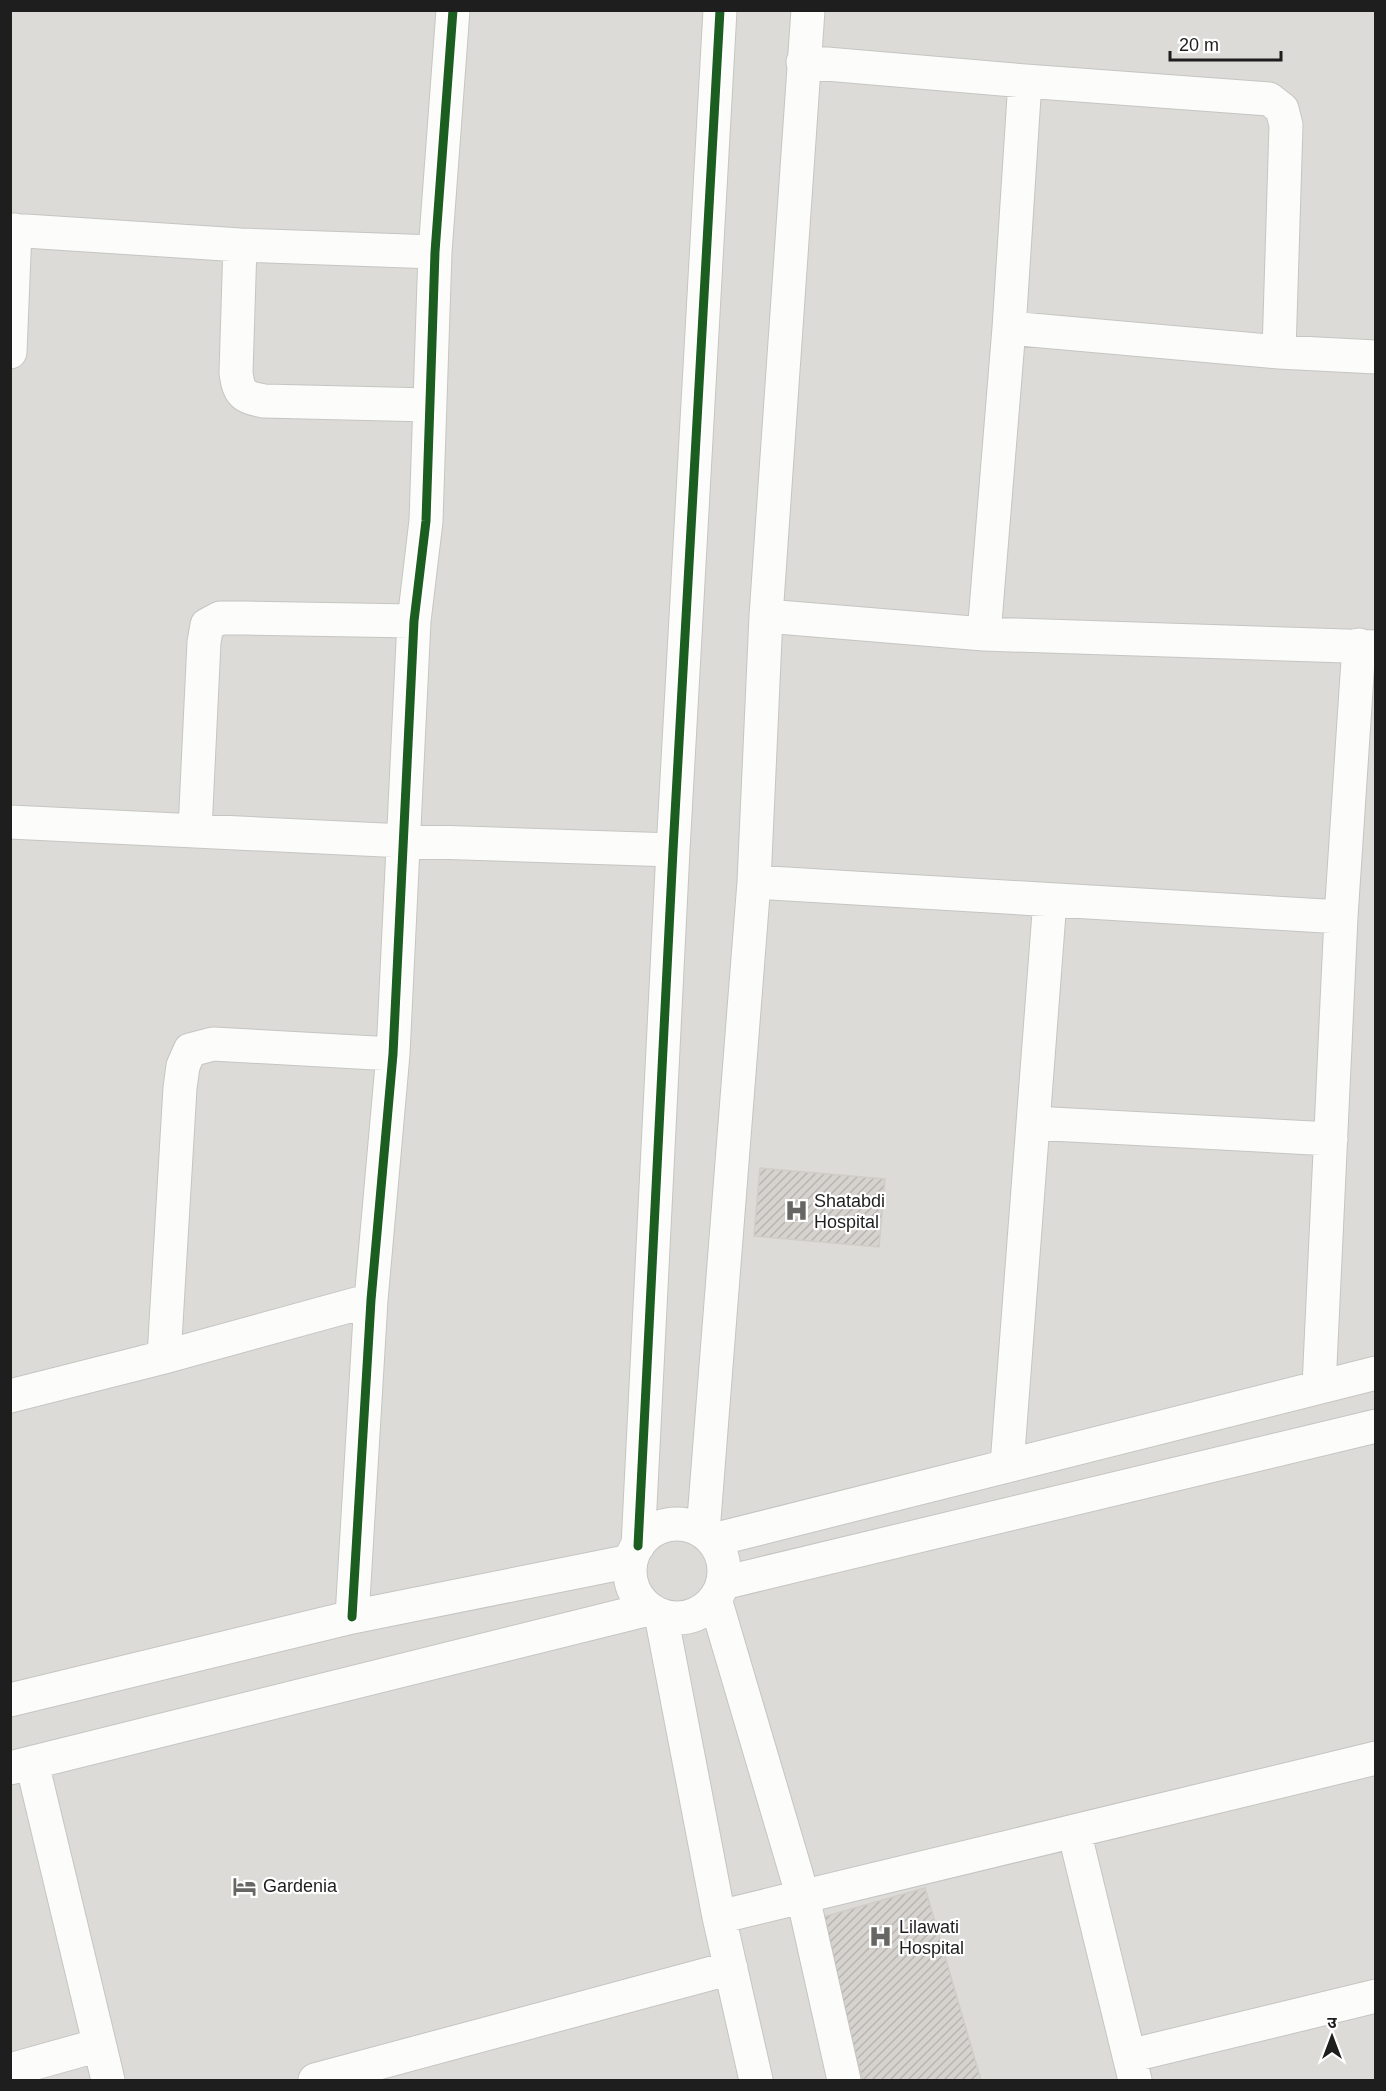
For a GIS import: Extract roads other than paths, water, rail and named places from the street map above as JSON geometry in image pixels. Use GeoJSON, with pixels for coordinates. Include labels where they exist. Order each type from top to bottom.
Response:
{"type":"FeatureCollection","features":[{"type":"Feature","properties":{"kind":"street"},"geometry":{"type":"LineString","coordinates":[[352,1617],[371,1300],[393,1054],[414,621],[426,521],[435,252],[453,10]]}},
{"type":"Feature","properties":{"kind":"street"},"geometry":{"type":"LineString","coordinates":[[10,1700],[352,1617],[634,1554],[647,1535],[660,1527],[675,1524],[690,1526],[708,1536],[721,1553],[725,1567],[719,1591],[704,1610],[691,1616],[676,1618],[655,1612],[639,1599],[633,1587],[631,1574],[634,1554],[720,10]]}},
{"type":"Feature","properties":{"kind":"street"},"geometry":{"type":"LineString","coordinates":[[708,1536],[754,882],[766,616],[808,10]]}},
{"type":"Feature","properties":{"kind":"street"},"geometry":{"type":"LineString","coordinates":[[803,62],[1269,99],[1282,109],[1286,125],[1279,352]]}},
{"type":"Feature","properties":{"kind":"street"},"geometry":{"type":"LineString","coordinates":[[984,634],[1009,328],[1025,81]]}},
{"type":"Feature","properties":{"kind":"street"},"geometry":{"type":"LineString","coordinates":[[10,352],[13,230],[240,245],[435,252]]}},
{"type":"Feature","properties":{"kind":"street"},"geometry":{"type":"LineString","coordinates":[[240,245],[236,373],[238,389],[248,398],[264,401],[429,405]]}},
{"type":"Feature","properties":{"kind":"street"},"geometry":{"type":"LineString","coordinates":[[1009,328],[1279,352],[1376,357]]}},
{"type":"Feature","properties":{"kind":"street"},"geometry":{"type":"LineString","coordinates":[[766,616],[984,634],[1367,646],[1341,917],[1319,1387]]}},
{"type":"Feature","properties":{"kind":"street"},"geometry":{"type":"LineString","coordinates":[[195,830],[204,642],[207,625],[220,618],[414,621]]}},
{"type":"Feature","properties":{"kind":"street"},"geometry":{"type":"LineString","coordinates":[[10,822],[404,841],[674,850]]}},
{"type":"Feature","properties":{"kind":"street"},"geometry":{"type":"LineString","coordinates":[[754,882],[1341,917]]}},
{"type":"Feature","properties":{"kind":"street"},"geometry":{"type":"LineString","coordinates":[[1007,1465],[1050,900]]}},
{"type":"Feature","properties":{"kind":"street"},"geometry":{"type":"LineString","coordinates":[[164,1357],[180,1088],[183,1065],[190,1050],[213,1044],[393,1054]]}},
{"type":"Feature","properties":{"kind":"street"},"geometry":{"type":"LineString","coordinates":[[1033,1123],[1331,1139]]}},
{"type":"Feature","properties":{"kind":"street"},"geometry":{"type":"LineString","coordinates":[[10,1396],[164,1357],[371,1300]]}},
{"type":"Feature","properties":{"kind":"street"},"geometry":{"type":"LineString","coordinates":[[708,1536],[1007,1465],[1376,1373]]}},
{"type":"Feature","properties":{"kind":"street"},"geometry":{"type":"LineString","coordinates":[[719,1591],[1376,1426]]}},
{"type":"Feature","properties":{"kind":"street"},"geometry":{"type":"LineString","coordinates":[[719,1591],[803,1897],[844,2080]]}},
{"type":"Feature","properties":{"kind":"street"},"geometry":{"type":"LineString","coordinates":[[108,2080],[21,1765],[655,1612]]}},
{"type":"Feature","properties":{"kind":"street"},"geometry":{"type":"LineString","coordinates":[[655,1612],[756,2080]]}},
{"type":"Feature","properties":{"kind":"street"},"geometry":{"type":"LineString","coordinates":[[719,1917],[1376,1758]]}},
{"type":"Feature","properties":{"kind":"street"},"geometry":{"type":"LineString","coordinates":[[1074,1831],[1132,2068],[1376,1996]]}},
{"type":"Feature","properties":{"kind":"street"},"geometry":{"type":"LineString","coordinates":[[315,2080],[731,1968]]}},
{"type":"Feature","properties":{"kind":"street"},"geometry":{"type":"LineString","coordinates":[[10,2070],[99,2045]]}},
{"type":"Feature","properties":{"kind":"place","name":"Shatabdi Hospital"},"geometry":{"type":"Point","coordinates":[796,1211]}},
{"type":"Feature","properties":{"kind":"place","name":"Gardenia"},"geometry":{"type":"Point","coordinates":[245,1886]}},
{"type":"Feature","properties":{"kind":"place","name":"Lilawati Hospital"},"geometry":{"type":"Point","coordinates":[881,1937]}}]}
